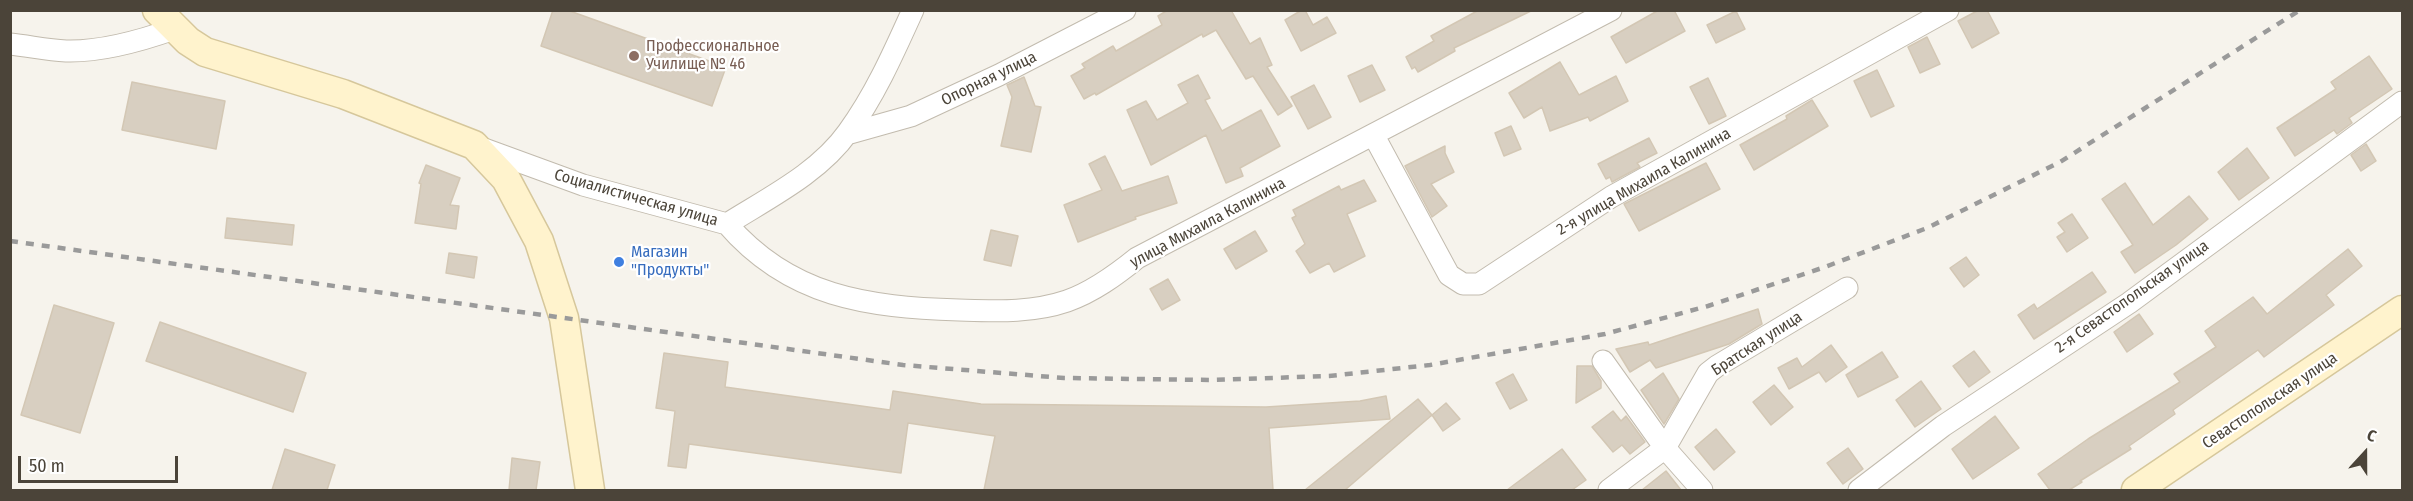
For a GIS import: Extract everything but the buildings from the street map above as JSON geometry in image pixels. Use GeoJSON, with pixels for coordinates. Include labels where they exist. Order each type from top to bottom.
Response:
{"type":"FeatureCollection","features":[{"type":"Feature","properties":{"kind":"main road","name":"Социалистическая улица"},"geometry":{"type":"LineString","coordinates":[[165,20],[205,52],[343,94],[474,146],[506,179],[542,252],[564,318],[590,490]]}},
{"type":"Feature","properties":{"kind":"main road","name":"Севастопольская улица"},"geometry":{"type":"LineString","coordinates":[[2136,490],[2403,310]]}},
{"type":"Feature","properties":{"kind":"street","name":"Социалистическая улица"},"geometry":{"type":"LineString","coordinates":[[474,146],[593,188],[727,224],[797,179],[847,134],[890,62],[913,10]]}},
{"type":"Feature","properties":{"kind":"street","name":"Опорная улица"},"geometry":{"type":"LineString","coordinates":[[847,134],[911,116],[999,75],[1125,10]]}},
{"type":"Feature","properties":{"kind":"street","name":"улица Михаила Калинина"},"geometry":{"type":"LineString","coordinates":[[727,224],[747,247],[773,267],[836,297],[923,309],[983,311],[1043,308],[1069,300],[1097,286],[1137,258],[1611,10]]}},
{"type":"Feature","properties":{"kind":"street","name":"2-я улица Михаила Калинина"},"geometry":{"type":"LineString","coordinates":[[1374,136],[1449,275],[1462,284],[1479,284],[1611,197],[1948,10]]}},
{"type":"Feature","properties":{"kind":"street","name":"Социалистическая улица"},"geometry":{"type":"LineString","coordinates":[[10,44],[66,51],[86,50],[143,40],[165,20]]}},
{"type":"Feature","properties":{"kind":"street","name":"2-я Севастопольская улица"},"geometry":{"type":"LineString","coordinates":[[1859,490],[1943,426],[2128,303],[2403,102]]}},
{"type":"Feature","properties":{"kind":"street","name":"Братская улица"},"geometry":{"type":"LineString","coordinates":[[1609,490],[1665,448],[1705,379],[1717,366],[1846,288]]}},
{"type":"Feature","properties":{"kind":"street"},"geometry":{"type":"LineString","coordinates":[[1603,361],[1665,448],[1702,490]]}},
{"type":"Feature","properties":{"kind":"railway"},"geometry":{"type":"LineString","coordinates":[[10,241],[903,365],[1064,378],[1211,380],[1329,376],[1430,365],[1605,334],[1708,306],[1825,267],[1927,228],[2060,162],[2300,10]]}},
{"type":"Feature","properties":{"kind":"place","name":"Профессиональное Училище № 46"},"geometry":{"type":"Point","coordinates":[634,56]}},
{"type":"Feature","properties":{"kind":"place","name":"Магазин \"Продукты\""},"geometry":{"type":"Point","coordinates":[619,262]}}]}
